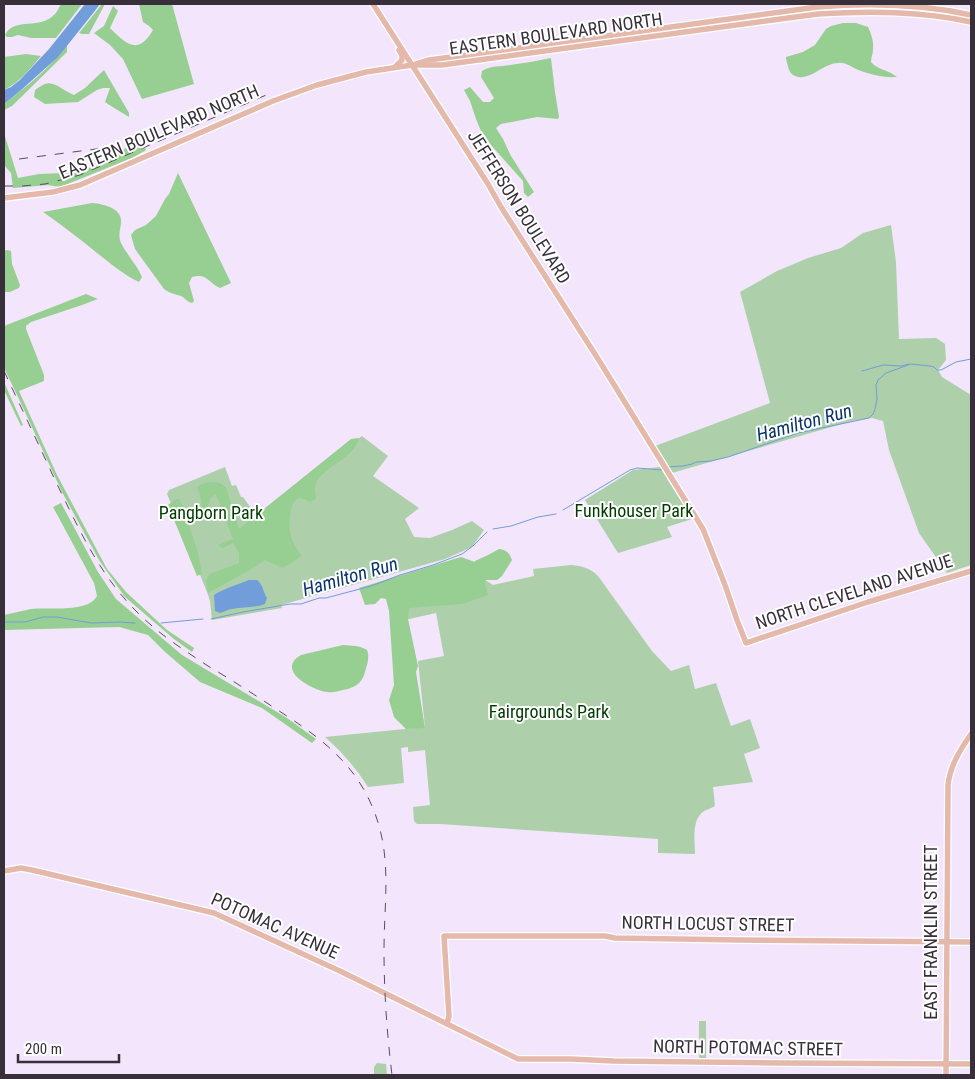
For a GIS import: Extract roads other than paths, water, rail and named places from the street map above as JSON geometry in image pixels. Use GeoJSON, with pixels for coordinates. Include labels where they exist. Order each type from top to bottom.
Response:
{"type":"FeatureCollection","features":[{"type":"Feature","properties":{"kind":"main road","name":"JEFFERSON BOULEVARD"},"geometry":{"type":"LineString","coordinates":[[373,4],[600,362],[703,529],[746,642]]}},
{"type":"Feature","properties":{"kind":"main road","name":"EASTERN BOULEVARD NORTH"},"geometry":{"type":"LineString","coordinates":[[412,65],[429,60],[818,7],[860,5],[971,16]]}},
{"type":"Feature","properties":{"kind":"main road","name":"EASTERN BOULEVARD NORTH"},"geometry":{"type":"LineString","coordinates":[[4,198],[53,192],[80,185],[294,93],[339,78],[366,72],[412,65],[442,65],[818,14],[860,11],[919,11],[971,22]]}},
{"type":"Feature","properties":{"kind":"main road"},"geometry":{"type":"LineString","coordinates":[[739,25],[771,17],[775,13],[781,15],[818,14]]}},
{"type":"Feature","properties":{"kind":"main road"},"geometry":{"type":"LineString","coordinates":[[584,45],[620,38],[624,34]]}},
{"type":"Feature","properties":{"kind":"main road"},"geometry":{"type":"LineString","coordinates":[[392,35],[402,55],[402,60],[395,67]]}},
{"type":"Feature","properties":{"kind":"main road"},"geometry":{"type":"LineString","coordinates":[[556,49],[560,46],[583,42],[589,38]]}},
{"type":"Feature","properties":{"kind":"main road"},"geometry":{"type":"LineString","coordinates":[[428,90],[422,75],[423,71],[427,68],[442,65]]}},
{"type":"Feature","properties":{"kind":"main road","name":"NORTH CLEVELAND AVENUE"},"geometry":{"type":"LineString","coordinates":[[746,642],[971,571]]}},
{"type":"Feature","properties":{"kind":"main road","name":"EAST FRANKLIN STREET"},"geometry":{"type":"LineString","coordinates":[[946,1075],[948,780],[959,752],[971,734]]}},
{"type":"Feature","properties":{"kind":"main road","name":"POTOMAC AVENUE"},"geometry":{"type":"LineString","coordinates":[[4,871],[21,868],[32,870],[214,913],[342,972],[518,1059]]}},
{"type":"Feature","properties":{"kind":"main road","name":"NORTH LOCUST STREET"},"geometry":{"type":"LineString","coordinates":[[447,1024],[449,1016],[444,936],[605,936],[615,938],[971,942]]}},
{"type":"Feature","properties":{"kind":"main road","name":"NORTH POTOMAC STREET"},"geometry":{"type":"LineString","coordinates":[[518,1059],[971,1064]]}},
{"type":"Feature","properties":{"kind":"water"},"geometry":{"type":"Polygon","coordinates":[[[85,4],[100,4],[58,57],[4,104],[4,90],[20,80],[49,49],[85,4]]]}},
{"type":"Feature","properties":{"kind":"water"},"geometry":{"type":"Polygon","coordinates":[[[249,580],[257,580],[261,584],[267,598],[265,604],[230,609],[220,613],[215,611],[214,595],[249,580]]]}},
{"type":"Feature","properties":{"kind":"waterway","name":"Hamilton Run"},"geometry":{"type":"LineString","coordinates":[[668,467],[728,457],[798,433],[869,418],[875,409],[877,399],[876,385],[878,380],[886,373],[911,364],[930,366],[941,370],[956,362],[971,359]]}},
{"type":"Feature","properties":{"kind":"waterway"},"geometry":{"type":"LineString","coordinates":[[862,371],[883,365],[901,366],[909,364]]}},
{"type":"Feature","properties":{"kind":"waterway","name":"Hamilton Run"},"geometry":{"type":"LineString","coordinates":[[563,510],[630,470],[637,468],[662,470]]}},
{"type":"Feature","properties":{"kind":"waterway","name":"Hamilton Run"},"geometry":{"type":"LineString","coordinates":[[493,529],[556,514]]}},
{"type":"Feature","properties":{"kind":"waterway","name":"Hamilton Run"},"geometry":{"type":"LineString","coordinates":[[211,619],[290,604],[301,604],[371,586],[462,554],[487,532]]}},
{"type":"Feature","properties":{"kind":"waterway","name":"Hamilton Run"},"geometry":{"type":"LineString","coordinates":[[4,622],[25,622],[43,617],[57,617],[91,623],[135,623]]}},
{"type":"Feature","properties":{"kind":"waterway","name":"Hamilton Run"},"geometry":{"type":"LineString","coordinates":[[161,623],[203,619]]}},
{"type":"Feature","properties":{"kind":"railway"},"geometry":{"type":"LineString","coordinates":[[4,186],[45,184],[80,175],[271,93]]}},
{"type":"Feature","properties":{"kind":"railway"},"geometry":{"type":"LineString","coordinates":[[19,159],[150,142]]}},
{"type":"Feature","properties":{"kind":"railway"},"geometry":{"type":"LineString","coordinates":[[4,371],[82,534],[112,584],[147,622],[172,642],[318,738],[343,761],[364,789],[379,824],[385,860],[385,982],[387,1029],[392,1075]]}},
{"type":"Feature","properties":{"kind":"park label","name":"Funkhouser Park"},"geometry":{"type":"Point","coordinates":[634,511]}},
{"type":"Feature","properties":{"kind":"park label","name":"Pangborn Park"},"geometry":{"type":"Point","coordinates":[211,513]}},
{"type":"Feature","properties":{"kind":"park label","name":"Fairgrounds Park"},"geometry":{"type":"Point","coordinates":[549,712]}}]}
